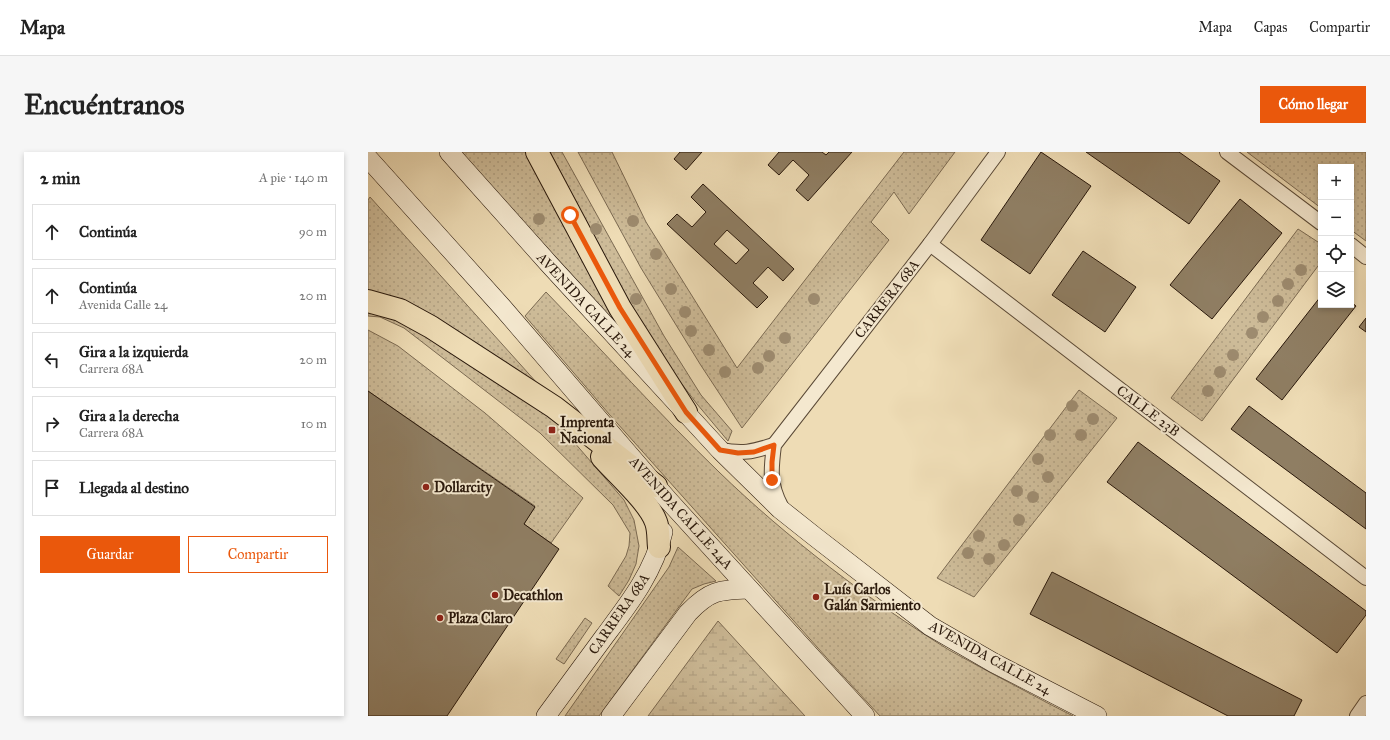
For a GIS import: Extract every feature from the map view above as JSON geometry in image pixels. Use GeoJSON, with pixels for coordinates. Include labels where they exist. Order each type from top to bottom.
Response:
{"type":"FeatureCollection","features":[{"type":"Feature","properties":{"kind":"main road","name":"AVENIDA CALLE 24"},"geometry":{"type":"LineString","coordinates":[[449,152],[548,264],[720,450],[784,512],[930,626],[994,663],[1097,716]]}},
{"type":"Feature","properties":{"kind":"main road"},"geometry":{"type":"LineString","coordinates":[[537,152],[620,308],[686,412]]}},
{"type":"Feature","properties":{"kind":"main road","name":"AVENIDA CALLE 24A"},"geometry":{"type":"LineString","coordinates":[[368,158],[502,307],[663,494],[865,716]]}},
{"type":"Feature","properties":{"kind":"main road"},"geometry":{"type":"LineString","coordinates":[[368,301],[400,310],[431,327],[554,407],[663,494]]}},
{"type":"Feature","properties":{"kind":"main road"},"geometry":{"type":"LineString","coordinates":[[554,407],[646,505],[657,524],[659,547]]}},
{"type":"Feature","properties":{"kind":"main road","name":"CARRERA 68A"},"geometry":{"type":"LineString","coordinates":[[546,716],[616,622],[648,575],[659,547],[663,494]]}},
{"type":"Feature","properties":{"kind":"main road"},"geometry":{"type":"LineString","coordinates":[[612,716],[688,613],[699,601],[714,593],[726,590],[749,589]]}},
{"type":"Feature","properties":{"kind":"street","name":"CARRERA 68A"},"geometry":{"type":"LineString","coordinates":[[774,445],[930,244],[998,152]]}},
{"type":"Feature","properties":{"kind":"street"},"geometry":{"type":"LineString","coordinates":[[1227,152],[1318,220]]}},
{"type":"Feature","properties":{"kind":"street","name":"CALLE 23B"},"geometry":{"type":"LineString","coordinates":[[930,244],[1366,578]]}},
{"type":"Feature","properties":{"kind":"street"},"geometry":{"type":"LineString","coordinates":[[1354,247],[1366,256]]}},
{"type":"Feature","properties":{"kind":"street"},"geometry":{"type":"LineString","coordinates":[[720,450],[738,453],[754,452],[774,445],[772,480],[774,493],[784,512]]}},
{"type":"Feature","properties":{"kind":"street"},"geometry":{"type":"LineString","coordinates":[[1357,716],[1366,703]]}},
{"type":"Feature","properties":{"kind":"green space"},"geometry":{"type":"Polygon","coordinates":[[[460,152],[527,152],[625,333],[460,152]]]}},
{"type":"Feature","properties":{"kind":"green space"},"geometry":{"type":"Polygon","coordinates":[[[550,152],[562,152],[664,336],[701,395],[732,431],[728,441],[697,404],[656,350],[608,263],[550,152]]]}},
{"type":"Feature","properties":{"kind":"green space"},"geometry":{"type":"Polygon","coordinates":[[[578,152],[612,152],[646,222],[737,368],[904,152],[955,152],[909,214],[894,192],[871,222],[889,240],[742,428],[700,364],[641,268],[578,152]]]}},
{"type":"Feature","properties":{"kind":"green space"},"geometry":{"type":"Polygon","coordinates":[[[1247,152],[1366,152],[1366,241],[1354,232],[1354,164],[1318,164],[1318,206],[1247,152]]]}},
{"type":"Feature","properties":{"kind":"green space"},"geometry":{"type":"Polygon","coordinates":[[[370,197],[546,393],[368,297],[368,200],[370,197]]]}},
{"type":"Feature","properties":{"kind":"green space"},"geometry":{"type":"Polygon","coordinates":[[[1298,229],[1318,242],[1318,266],[1202,421],[1171,398],[1298,229]]]}},
{"type":"Feature","properties":{"kind":"green space"},"geometry":{"type":"Polygon","coordinates":[[[546,292],[719,472],[800,544],[889,611],[949,650],[1073,716],[880,716],[609,414],[525,316],[546,292]]]}},
{"type":"Feature","properties":{"kind":"green space"},"geometry":{"type":"Polygon","coordinates":[[[368,307],[410,321],[548,412],[624,500],[634,520],[639,546],[636,564],[629,580],[619,596],[608,586],[626,556],[629,546],[630,533],[613,505],[540,433],[404,328],[380,317],[368,316],[368,307]]]}},
{"type":"Feature","properties":{"kind":"green space"},"geometry":{"type":"Polygon","coordinates":[[[368,330],[398,346],[485,413],[583,498],[551,543],[524,524],[535,506],[368,391],[368,330]]]}},
{"type":"Feature","properties":{"kind":"green space"},"geometry":{"type":"Polygon","coordinates":[[[1079,390],[1117,418],[974,597],[937,578],[1079,390]]]}},
{"type":"Feature","properties":{"kind":"green space"},"geometry":{"type":"Polygon","coordinates":[[[678,547],[716,581],[692,589],[599,716],[565,716],[669,567],[678,547]]]}},
{"type":"Feature","properties":{"kind":"green space"},"geometry":{"type":"Polygon","coordinates":[[[585,618],[592,623],[564,664],[556,659],[585,618]]]}},
{"type":"Feature","properties":{"kind":"green space"},"geometry":{"type":"Polygon","coordinates":[[[718,621],[805,716],[648,716],[718,621]]]}},
{"type":"Feature","properties":{"kind":"building"},"geometry":{"type":"Polygon","coordinates":[[[680,152],[702,152],[686,170],[674,159],[680,152]]]}},
{"type":"Feature","properties":{"kind":"building"},"geometry":{"type":"Polygon","coordinates":[[[779,152],[822,152],[826,155],[829,152],[852,152],[808,201],[796,190],[809,175],[793,160],[779,175],[768,165],[779,152]]]}},
{"type":"Feature","properties":{"kind":"building"},"geometry":{"type":"Polygon","coordinates":[[[1041,152],[1091,186],[1030,274],[981,240],[1041,152]]]}},
{"type":"Feature","properties":{"kind":"building"},"geometry":{"type":"Polygon","coordinates":[[[1086,152],[1179,152],[1220,181],[1189,224],[1086,152]]]}},
{"type":"Feature","properties":{"kind":"building"},"geometry":{"type":"Polygon","coordinates":[[[703,184],[794,269],[783,281],[768,267],[753,283],[768,297],[757,308],[667,224],[677,214],[692,227],[706,212],[691,197],[703,184]],[[727,230],[714,244],[736,264],[749,250],[727,230]]]}},
{"type":"Feature","properties":{"kind":"building"},"geometry":{"type":"Polygon","coordinates":[[[1240,199],[1282,233],[1212,319],[1170,285],[1240,199]]]}},
{"type":"Feature","properties":{"kind":"building"},"geometry":{"type":"Polygon","coordinates":[[[1083,251],[1136,287],[1105,332],[1052,295],[1083,251]]]}},
{"type":"Feature","properties":{"kind":"building"},"geometry":{"type":"Polygon","coordinates":[[[1318,300],[1318,308],[1354,308],[1354,304],[1356,306],[1282,400],[1256,379],[1318,300]]]}},
{"type":"Feature","properties":{"kind":"building"},"geometry":{"type":"Polygon","coordinates":[[[1366,318],[1366,332],[1359,327],[1366,318]]]}},
{"type":"Feature","properties":{"kind":"building","name":"Plaza Claro"},"geometry":{"type":"Polygon","coordinates":[[[368,391],[535,507],[524,524],[559,549],[447,716],[368,716],[368,391]]]}},
{"type":"Feature","properties":{"kind":"building"},"geometry":{"type":"Polygon","coordinates":[[[1249,406],[1366,493],[1366,529],[1231,429],[1249,406]]]}},
{"type":"Feature","properties":{"kind":"building"},"geometry":{"type":"Polygon","coordinates":[[[1138,442],[1366,611],[1366,615],[1337,653],[1107,482],[1138,442]]]}},
{"type":"Feature","properties":{"kind":"building"},"geometry":{"type":"Polygon","coordinates":[[[1052,572],[1302,700],[1294,716],[1228,716],[1030,614],[1052,572]]]}},
{"type":"Feature","properties":{"kind":"place","name":"Imprenta Nacional"},"geometry":{"type":"Point","coordinates":[552,430]}},
{"type":"Feature","properties":{"kind":"place","name":"Dollarcity"},"geometry":{"type":"Point","coordinates":[426,487]}},
{"type":"Feature","properties":{"kind":"place","name":"Decathlon"},"geometry":{"type":"Point","coordinates":[495,595]}},
{"type":"Feature","properties":{"kind":"place","name":"Luís Carlos Galán Sarmiento"},"geometry":{"type":"Point","coordinates":[816,597]}},
{"type":"Feature","properties":{"kind":"place","name":"Plaza Claro"},"geometry":{"type":"Point","coordinates":[440,618]}},
{"type":"Feature","properties":{"kind":"route"},"geometry":{"type":"LineString","coordinates":[[570,215],[620,308],[686,412],[720,450],[738,453],[754,452],[774,445],[772,480]]}}]}
